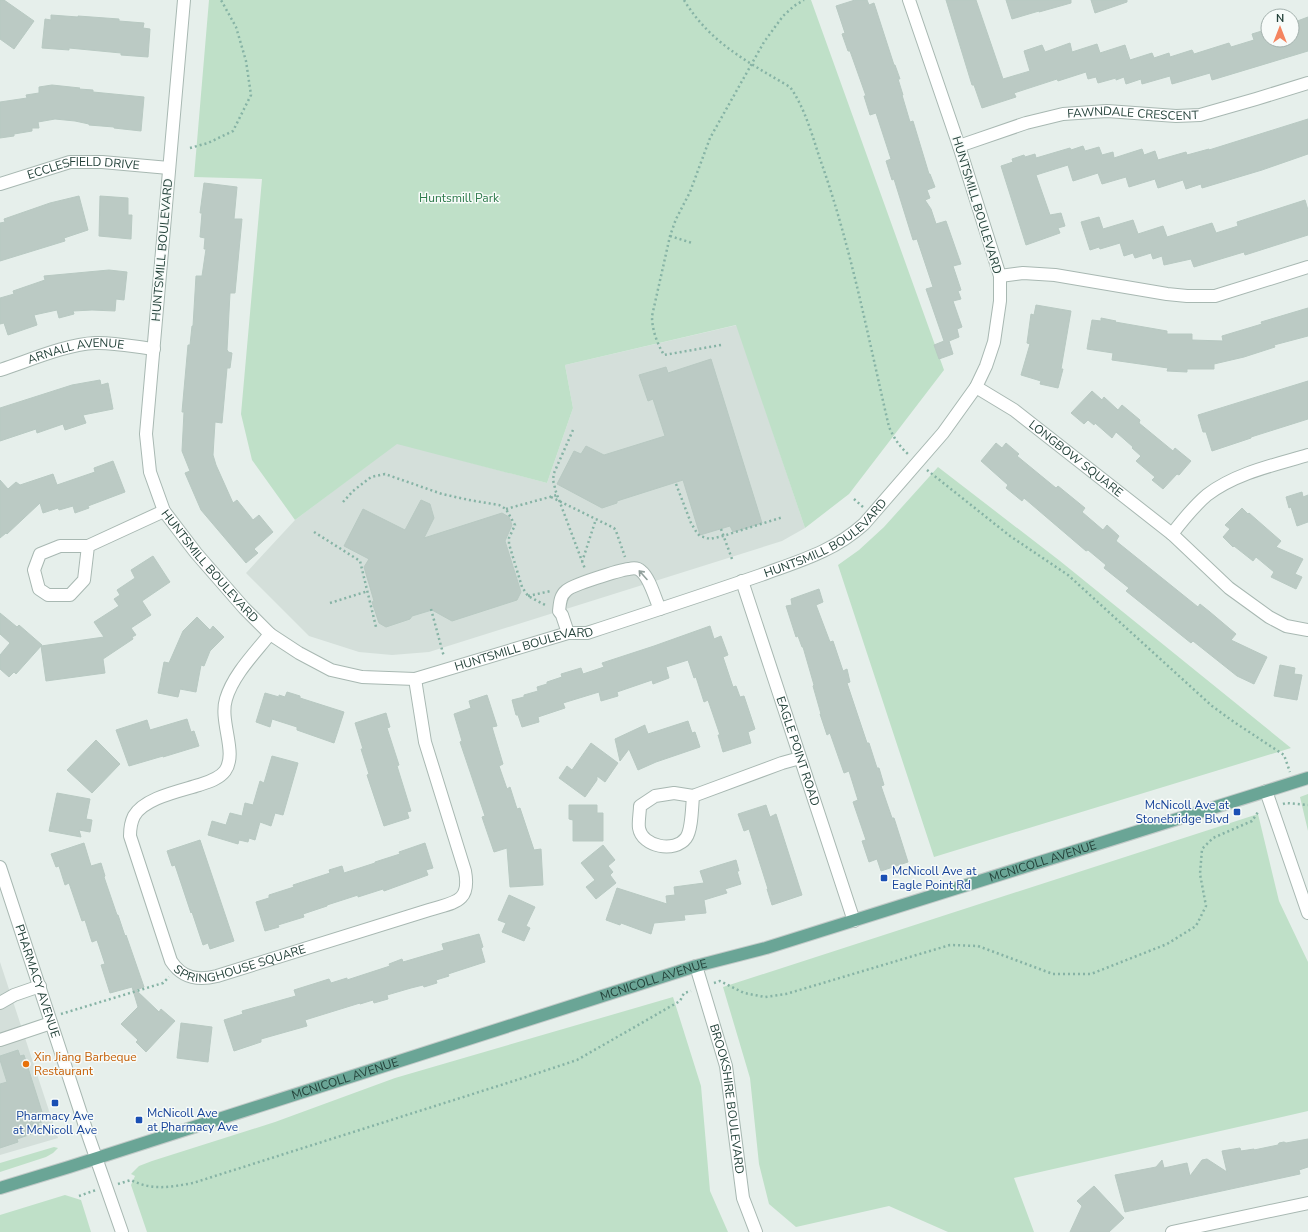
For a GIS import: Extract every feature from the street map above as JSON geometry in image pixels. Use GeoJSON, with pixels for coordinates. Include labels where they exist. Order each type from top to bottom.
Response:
{"type":"FeatureCollection","features":[{"type":"Feature","properties":{"kind":"main road","name":"MCNICOLL AVENUE"},"geometry":{"type":"LineString","coordinates":[[0,1188],[696,966],[766,948],[854,921],[1308,778]]}},
{"type":"Feature","properties":{"kind":"street","name":"HUNTSMILL BOULEVARD"},"geometry":{"type":"LineString","coordinates":[[184,0],[146,434],[150,472],[164,511],[196,553],[244,608],[270,634],[299,653],[331,670],[362,676],[415,679],[568,633],[587,633],[742,581],[822,552],[850,536],[869,518],[943,433],[976,388],[986,366],[994,342],[1000,302],[1000,276],[959,146],[909,0]]}},
{"type":"Feature","properties":{"kind":"street","name":"FAWNDALE CRESCENT"},"geometry":{"type":"LineString","coordinates":[[959,146],[1026,124],[1063,114],[1107,111],[1176,116],[1200,115],[1308,83]]}},
{"type":"Feature","properties":{"kind":"street","name":"ECCLESFIELD DRIVE"},"geometry":{"type":"LineString","coordinates":[[0,184],[70,162],[102,162],[169,168]]}},
{"type":"Feature","properties":{"kind":"street"},"geometry":{"type":"LineString","coordinates":[[1000,276],[1023,273],[1055,275],[1167,294],[1215,296],[1308,267]]}},
{"type":"Feature","properties":{"kind":"street","name":"ARNALL AVENUE"},"geometry":{"type":"LineString","coordinates":[[0,370],[66,348],[96,342],[154,349]]}},
{"type":"Feature","properties":{"kind":"street","name":"LONGBOW SQUARE"},"geometry":{"type":"LineString","coordinates":[[976,388],[1014,410],[1172,534],[1229,588],[1269,617],[1286,626],[1308,630]]}},
{"type":"Feature","properties":{"kind":"street"},"geometry":{"type":"LineString","coordinates":[[1172,534],[1198,504],[1208,495],[1227,483],[1251,473],[1308,455]]}},
{"type":"Feature","properties":{"kind":"street"},"geometry":{"type":"LineString","coordinates":[[88,546],[84,580],[70,595],[48,595],[39,589],[34,570],[40,554],[60,546],[88,546],[164,511]]}},
{"type":"Feature","properties":{"kind":"street"},"geometry":{"type":"LineString","coordinates":[[568,633],[559,610],[561,596],[567,589],[629,569],[641,571],[648,581],[660,609]]}},
{"type":"Feature","properties":{"kind":"street","name":"EAGLE POINT ROAD"},"geometry":{"type":"LineString","coordinates":[[742,581],[854,921]]}},
{"type":"Feature","properties":{"kind":"street","name":"SPRINGHOUSE SQUARE"},"geometry":{"type":"LineString","coordinates":[[270,634],[236,678],[226,700],[224,711],[225,726],[230,757],[225,770],[219,777],[210,782],[156,799],[143,805],[135,815],[130,825],[130,836],[170,960],[176,969],[198,980],[217,976],[436,908],[458,901],[463,896],[467,888],[466,871],[425,742],[415,679]]}},
{"type":"Feature","properties":{"kind":"street"},"geometry":{"type":"LineString","coordinates":[[693,796],[692,818],[686,838],[676,845],[658,847],[645,840],[639,828],[640,806],[655,796],[674,793],[693,796],[782,763],[800,758]]}},
{"type":"Feature","properties":{"kind":"street"},"geometry":{"type":"LineString","coordinates":[[1266,791],[1308,913]]}},
{"type":"Feature","properties":{"kind":"street","name":"PHARMACY AVENUE"},"geometry":{"type":"LineString","coordinates":[[1,871],[122,1232]]}},
{"type":"Feature","properties":{"kind":"street","name":"BROOKSHIRE BOULEVARD"},"geometry":{"type":"LineString","coordinates":[[696,966],[726,1066],[743,1198],[756,1232]]}},
{"type":"Feature","properties":{"kind":"street"},"geometry":{"type":"LineString","coordinates":[[0,1003],[14,995],[40,986]]}},
{"type":"Feature","properties":{"kind":"street"},"geometry":{"type":"LineString","coordinates":[[0,1040],[51,1023]]}},
{"type":"Feature","properties":{"kind":"street"},"geometry":{"type":"LineString","coordinates":[[1172,1232],[1308,1203]]}},
{"type":"Feature","properties":{"kind":"path"},"geometry":{"type":"LineString","coordinates":[[190,148],[208,143],[233,131],[251,95],[246,61],[236,27],[220,0]]}},
{"type":"Feature","properties":{"kind":"path"},"geometry":{"type":"LineString","coordinates":[[721,345],[664,355],[657,344],[652,323],[652,316],[670,236],[676,219],[690,192],[710,138],[717,124],[769,35],[783,16],[794,6],[804,0]]}},
{"type":"Feature","properties":{"kind":"path"},"geometry":{"type":"LineString","coordinates":[[670,236],[692,243]]}},
{"type":"Feature","properties":{"kind":"path"},"geometry":{"type":"LineString","coordinates":[[574,430],[554,473],[553,480],[557,495],[589,581]]}},
{"type":"Feature","properties":{"kind":"path"},"geometry":{"type":"LineString","coordinates":[[343,502],[371,477],[385,474],[442,494],[499,505],[506,510],[515,526],[509,538],[509,544],[522,587],[528,596],[550,608],[559,610]]}},
{"type":"Feature","properties":{"kind":"path"},"geometry":{"type":"LineString","coordinates":[[676,484],[691,523],[700,536],[710,539],[783,517]]}},
{"type":"Feature","properties":{"kind":"path"},"geometry":{"type":"LineString","coordinates":[[506,510],[557,495]]}},
{"type":"Feature","properties":{"kind":"path"},"geometry":{"type":"LineString","coordinates":[[551,497],[616,529],[629,569]]}},
{"type":"Feature","properties":{"kind":"path"},"geometry":{"type":"LineString","coordinates":[[582,562],[596,519]]}},
{"type":"Feature","properties":{"kind":"path"},"geometry":{"type":"LineString","coordinates":[[721,529],[732,559]]}},
{"type":"Feature","properties":{"kind":"path"},"geometry":{"type":"LineString","coordinates":[[314,532],[360,561],[376,627]]}},
{"type":"Feature","properties":{"kind":"path"},"geometry":{"type":"LineString","coordinates":[[528,596],[554,590],[567,589]]}},
{"type":"Feature","properties":{"kind":"path"},"geometry":{"type":"LineString","coordinates":[[330,603],[368,592]]}},
{"type":"Feature","properties":{"kind":"path"},"geometry":{"type":"LineString","coordinates":[[431,609],[449,670]]}},
{"type":"Feature","properties":{"kind":"path"},"geometry":{"type":"LineString","coordinates":[[1284,755],[1293,782]]}},
{"type":"Feature","properties":{"kind":"path"},"geometry":{"type":"LineString","coordinates":[[1286,803],[1308,805]]}},
{"type":"Feature","properties":{"kind":"path"},"geometry":{"type":"LineString","coordinates":[[720,981],[744,993],[765,996],[786,994],[950,945],[978,946],[1053,974],[1091,974],[1167,944],[1196,926],[1206,906],[1200,874],[1202,849],[1214,838],[1252,821],[1258,812]]}},
{"type":"Feature","properties":{"kind":"path"},"geometry":{"type":"LineString","coordinates":[[72,1011],[163,983],[176,969]]}},
{"type":"Feature","properties":{"kind":"path"},"geometry":{"type":"LineString","coordinates":[[131,1180],[139,1185],[164,1188],[193,1183],[577,1060],[680,1001],[684,993]]}},
{"type":"Feature","properties":{"kind":"shaded area"},"geometry":{"type":"Polygon","coordinates":[[[737,325],[805,528],[782,541],[429,652],[392,655],[359,652],[309,636],[246,573],[295,520],[397,443],[547,483],[573,408],[565,365],[737,325]]]}},
{"type":"Feature","properties":{"kind":"shaded area"},"geometry":{"type":"Polygon","coordinates":[[[0,962],[58,1138],[0,1155],[0,962]]]}},
{"type":"Feature","properties":{"kind":"green space","name":"Huntsmill Park"},"geometry":{"type":"Polygon","coordinates":[[[209,0],[811,0],[944,370],[849,494],[805,528],[736,325],[565,365],[573,408],[547,483],[397,444],[295,520],[252,460],[241,414],[262,179],[194,177],[209,0]]]}},
{"type":"Feature","properties":{"kind":"green space"},"geometry":{"type":"Polygon","coordinates":[[[938,467],[1060,561],[1291,748],[934,857],[838,565],[859,550],[884,527],[938,467]]]}},
{"type":"Feature","properties":{"kind":"green space"},"geometry":{"type":"Polygon","coordinates":[[[1308,794],[1308,831],[1300,797],[1308,794]]]}},
{"type":"Feature","properties":{"kind":"green space"},"geometry":{"type":"Polygon","coordinates":[[[1258,814],[1279,901],[1308,962],[1308,1111],[1014,1178],[1034,1232],[948,1232],[889,1206],[796,1227],[769,1204],[759,1164],[750,1078],[723,987],[1258,814]]]}},
{"type":"Feature","properties":{"kind":"green space"},"geometry":{"type":"Polygon","coordinates":[[[673,997],[701,1086],[710,1191],[728,1232],[147,1232],[131,1185],[135,1176],[131,1174],[139,1166],[275,1122],[395,1078],[673,997]]]}},
{"type":"Feature","properties":{"kind":"green space"},"geometry":{"type":"Polygon","coordinates":[[[54,1147],[58,1148],[46,1157],[0,1172],[0,1163],[54,1147]]]}},
{"type":"Feature","properties":{"kind":"green space"},"geometry":{"type":"Polygon","coordinates":[[[65,1195],[81,1200],[91,1232],[0,1232],[0,1215],[65,1195]]]}},
{"type":"Feature","properties":{"kind":"building"},"geometry":{"type":"Polygon","coordinates":[[[0,0],[4,0],[34,21],[14,49],[0,39],[0,0]]]}},
{"type":"Feature","properties":{"kind":"building"},"geometry":{"type":"Polygon","coordinates":[[[855,0],[867,0],[869,5],[874,3],[900,79],[898,79],[910,122],[913,121],[929,174],[935,187],[927,190],[930,198],[925,200],[931,209],[936,224],[946,221],[961,264],[953,266],[961,290],[958,291],[961,299],[953,301],[962,327],[957,329],[959,337],[949,341],[953,354],[939,359],[934,345],[944,341],[926,289],[933,287],[917,239],[913,240],[894,179],[892,180],[886,161],[891,159],[876,113],[870,115],[864,96],[866,96],[850,51],[848,51],[842,34],[845,33],[836,6],[855,0]]]}},
{"type":"Feature","properties":{"kind":"building"},"geometry":{"type":"Polygon","coordinates":[[[946,0],[976,0],[1003,79],[1030,71],[1024,51],[1042,45],[1045,52],[1070,43],[1072,52],[1097,44],[1100,53],[1125,45],[1130,60],[1152,53],[1154,58],[1169,53],[1170,57],[1192,50],[1194,54],[1229,43],[1231,47],[1254,40],[1252,34],[1260,32],[1260,48],[1300,48],[1300,20],[1308,17],[1308,51],[1212,80],[1210,73],[1172,84],[1170,76],[1142,84],[1141,79],[1126,84],[1124,77],[1098,83],[1096,77],[1088,79],[1086,72],[1058,81],[1057,79],[1014,93],[1016,97],[982,108],[974,85],[972,85],[946,0]]]}},
{"type":"Feature","properties":{"kind":"building"},"geometry":{"type":"Polygon","coordinates":[[[1006,0],[1071,0],[1071,3],[1012,19],[1006,0]]]}},
{"type":"Feature","properties":{"kind":"building"},"geometry":{"type":"Polygon","coordinates":[[[1091,0],[1127,0],[1127,2],[1095,13],[1091,0]]]}},
{"type":"Feature","properties":{"kind":"building"},"geometry":{"type":"Polygon","coordinates":[[[51,15],[119,19],[119,21],[144,23],[143,28],[150,29],[148,57],[69,48],[69,50],[42,48],[45,19],[51,20],[51,15]]]}},
{"type":"Feature","properties":{"kind":"building"},"geometry":{"type":"Polygon","coordinates":[[[52,85],[93,90],[93,92],[144,97],[141,131],[89,125],[75,121],[55,119],[38,122],[39,128],[32,128],[32,131],[0,138],[0,102],[27,98],[26,95],[39,93],[39,87],[52,85]]]}},
{"type":"Feature","properties":{"kind":"building"},"geometry":{"type":"Polygon","coordinates":[[[1308,119],[1308,154],[1202,188],[1201,184],[1186,189],[1183,180],[1158,188],[1155,179],[1129,187],[1126,177],[1102,184],[1098,173],[1073,181],[1068,165],[1036,175],[1050,215],[1061,213],[1065,226],[1058,228],[1060,233],[1026,245],[1001,166],[1013,162],[1012,159],[1024,155],[1025,157],[1035,154],[1036,158],[1070,148],[1071,150],[1083,146],[1085,151],[1099,147],[1102,155],[1113,152],[1114,158],[1142,149],[1144,155],[1155,151],[1158,160],[1186,152],[1187,155],[1209,150],[1308,119]]]}},
{"type":"Feature","properties":{"kind":"building"},"geometry":{"type":"Polygon","coordinates":[[[204,183],[237,187],[234,219],[242,219],[235,293],[230,293],[227,350],[228,352],[232,353],[230,368],[227,368],[222,423],[215,422],[213,455],[233,503],[237,500],[253,520],[259,515],[273,532],[254,549],[258,553],[246,563],[201,510],[185,473],[190,471],[182,451],[184,412],[182,412],[188,345],[190,345],[193,326],[196,276],[202,276],[206,249],[204,249],[205,238],[200,237],[202,213],[200,213],[204,183]]]}},
{"type":"Feature","properties":{"kind":"building"},"geometry":{"type":"Polygon","coordinates":[[[79,196],[88,230],[64,238],[65,241],[0,261],[0,223],[5,222],[4,219],[50,203],[79,196]]]}},
{"type":"Feature","properties":{"kind":"building"},"geometry":{"type":"Polygon","coordinates":[[[100,196],[128,198],[128,215],[132,215],[131,239],[99,236],[100,196]]]}},
{"type":"Feature","properties":{"kind":"building"},"geometry":{"type":"Polygon","coordinates":[[[1305,200],[1308,210],[1308,235],[1245,255],[1244,252],[1194,267],[1191,259],[1164,265],[1162,256],[1153,259],[1151,253],[1135,258],[1133,253],[1124,256],[1120,243],[1100,249],[1099,247],[1090,250],[1081,222],[1099,217],[1103,229],[1133,220],[1138,234],[1163,226],[1167,237],[1212,223],[1216,233],[1238,226],[1237,222],[1305,200]]]}},
{"type":"Feature","properties":{"kind":"building"},"geometry":{"type":"Polygon","coordinates":[[[109,270],[127,272],[124,300],[116,299],[115,311],[73,311],[74,314],[59,318],[57,310],[34,315],[37,325],[8,335],[4,323],[0,324],[0,298],[14,294],[13,291],[45,280],[44,276],[109,270]]]}},
{"type":"Feature","properties":{"kind":"building"},"geometry":{"type":"Polygon","coordinates":[[[1036,305],[1071,311],[1061,369],[1063,369],[1058,388],[1040,384],[1041,381],[1021,375],[1030,344],[1027,343],[1031,314],[1034,315],[1036,305]]]}},
{"type":"Feature","properties":{"kind":"building"},"geometry":{"type":"Polygon","coordinates":[[[1308,308],[1308,336],[1274,345],[1275,347],[1244,357],[1214,364],[1214,369],[1187,369],[1187,372],[1167,371],[1168,368],[1112,360],[1113,353],[1087,349],[1092,320],[1101,321],[1101,318],[1116,321],[1115,322],[1167,331],[1167,334],[1192,334],[1192,340],[1223,341],[1222,336],[1262,324],[1261,322],[1308,308]]]}},
{"type":"Feature","properties":{"kind":"building"},"geometry":{"type":"Polygon","coordinates":[[[711,359],[762,523],[733,532],[730,526],[700,535],[683,480],[617,501],[617,503],[602,508],[557,484],[574,451],[581,454],[586,446],[604,455],[665,436],[653,399],[648,401],[639,375],[666,367],[668,373],[711,359]]]}},
{"type":"Feature","properties":{"kind":"building"},"geometry":{"type":"Polygon","coordinates":[[[100,380],[101,385],[108,383],[113,409],[83,415],[86,423],[65,430],[63,424],[37,433],[36,429],[0,441],[0,408],[72,385],[100,380]]]}},
{"type":"Feature","properties":{"kind":"building"},"geometry":{"type":"Polygon","coordinates":[[[1308,381],[1308,419],[1212,451],[1206,432],[1203,432],[1198,415],[1308,381]]]}},
{"type":"Feature","properties":{"kind":"building"},"geometry":{"type":"Polygon","coordinates":[[[1092,391],[1102,400],[1104,397],[1118,410],[1122,405],[1140,420],[1139,423],[1173,451],[1175,448],[1191,461],[1179,475],[1177,474],[1163,489],[1152,480],[1155,477],[1136,461],[1141,456],[1116,432],[1112,438],[1095,423],[1094,425],[1088,420],[1084,424],[1071,413],[1092,391]]]}},
{"type":"Feature","properties":{"kind":"building"},"geometry":{"type":"Polygon","coordinates":[[[996,443],[1002,448],[1006,443],[1019,454],[1017,456],[1056,488],[1058,486],[1085,508],[1082,512],[1103,530],[1107,525],[1119,536],[1116,541],[1198,607],[1200,604],[1236,634],[1231,640],[1267,657],[1254,684],[1237,676],[1193,641],[1191,643],[1126,591],[1129,588],[1104,568],[1106,565],[1088,550],[1086,551],[1024,498],[1022,501],[1006,488],[1008,485],[981,461],[996,443]]]}},
{"type":"Feature","properties":{"kind":"building"},"geometry":{"type":"Polygon","coordinates":[[[113,461],[125,492],[88,506],[89,508],[75,513],[73,506],[59,510],[58,508],[43,513],[40,503],[7,534],[6,533],[0,538],[0,480],[8,489],[16,482],[20,485],[53,474],[57,485],[95,472],[94,468],[113,461]]]}},
{"type":"Feature","properties":{"kind":"building"},"geometry":{"type":"Polygon","coordinates":[[[1302,492],[1303,497],[1308,495],[1308,522],[1297,526],[1286,497],[1302,492]]]}},
{"type":"Feature","properties":{"kind":"building"},"geometry":{"type":"Polygon","coordinates":[[[421,500],[430,504],[434,518],[424,538],[502,513],[509,517],[512,525],[505,541],[521,592],[517,600],[452,621],[432,610],[412,616],[410,619],[386,627],[379,623],[372,602],[374,601],[364,567],[369,559],[344,546],[363,509],[405,530],[421,500]]]}},
{"type":"Feature","properties":{"kind":"building"},"geometry":{"type":"Polygon","coordinates":[[[1242,508],[1281,541],[1276,547],[1303,559],[1295,574],[1302,577],[1296,589],[1271,577],[1274,572],[1256,557],[1253,561],[1234,546],[1233,547],[1223,537],[1230,529],[1225,525],[1242,508]]]}},
{"type":"Feature","properties":{"kind":"building"},"geometry":{"type":"Polygon","coordinates":[[[153,556],[170,582],[142,601],[151,615],[131,628],[136,635],[132,637],[133,639],[103,659],[105,673],[46,681],[41,646],[104,637],[94,622],[119,606],[114,599],[120,595],[117,590],[135,578],[131,570],[153,556]]]}},
{"type":"Feature","properties":{"kind":"building"},"geometry":{"type":"Polygon","coordinates":[[[819,589],[823,602],[816,605],[830,642],[833,641],[843,671],[847,669],[850,682],[847,683],[867,743],[869,743],[877,768],[879,768],[884,785],[881,786],[892,818],[894,818],[908,862],[881,871],[877,859],[869,862],[862,841],[866,840],[853,802],[858,800],[849,771],[844,773],[830,733],[827,735],[820,714],[814,685],[803,647],[798,636],[796,637],[786,606],[792,605],[791,599],[819,589]]]}},
{"type":"Feature","properties":{"kind":"building"},"geometry":{"type":"Polygon","coordinates":[[[0,613],[17,627],[19,625],[42,645],[16,674],[14,672],[9,677],[0,669],[0,655],[10,643],[0,634],[0,613]]]}},
{"type":"Feature","properties":{"kind":"building"},"geometry":{"type":"Polygon","coordinates":[[[197,617],[210,630],[213,626],[224,637],[210,651],[204,666],[201,665],[196,692],[180,689],[178,697],[158,693],[164,662],[169,663],[183,631],[197,617]]]}},
{"type":"Feature","properties":{"kind":"building"},"geometry":{"type":"Polygon","coordinates":[[[710,626],[714,639],[721,636],[728,655],[723,657],[733,687],[736,686],[740,697],[744,696],[755,729],[748,732],[751,743],[723,752],[718,735],[720,735],[708,700],[704,702],[696,677],[694,678],[688,660],[666,667],[669,678],[653,684],[652,680],[617,692],[618,696],[601,701],[599,692],[563,703],[565,708],[538,717],[539,722],[522,727],[518,715],[516,715],[512,700],[538,691],[537,687],[562,677],[561,674],[581,668],[583,674],[604,667],[602,663],[710,626]]]}},
{"type":"Feature","properties":{"kind":"building"},"geometry":{"type":"Polygon","coordinates":[[[1280,665],[1295,668],[1294,674],[1302,675],[1297,700],[1274,696],[1280,665]]]}},
{"type":"Feature","properties":{"kind":"building"},"geometry":{"type":"Polygon","coordinates":[[[287,692],[300,696],[300,698],[344,712],[334,743],[297,730],[297,727],[272,719],[270,727],[256,722],[265,693],[285,697],[287,692]]]}},
{"type":"Feature","properties":{"kind":"building"},"geometry":{"type":"Polygon","coordinates":[[[487,695],[497,726],[492,727],[503,764],[499,766],[507,789],[510,787],[517,809],[520,808],[534,850],[541,849],[543,885],[510,887],[507,848],[494,852],[482,817],[485,816],[460,742],[462,741],[454,714],[471,708],[469,701],[487,695]]]}},
{"type":"Feature","properties":{"kind":"building"},"geometry":{"type":"Polygon","coordinates":[[[386,713],[390,727],[387,728],[399,765],[397,766],[411,811],[407,812],[409,818],[384,826],[367,775],[369,774],[355,723],[386,713]]]}},
{"type":"Feature","properties":{"kind":"building"},"geometry":{"type":"Polygon","coordinates":[[[187,719],[191,732],[194,731],[199,746],[129,766],[116,730],[147,720],[150,730],[187,719]]]}},
{"type":"Feature","properties":{"kind":"building"},"geometry":{"type":"Polygon","coordinates":[[[688,721],[692,733],[695,732],[700,747],[656,762],[638,770],[629,749],[620,761],[615,739],[645,725],[648,734],[688,721]]]}},
{"type":"Feature","properties":{"kind":"building"},"geometry":{"type":"Polygon","coordinates":[[[96,740],[120,764],[92,793],[67,770],[96,740]]]}},
{"type":"Feature","properties":{"kind":"building"},"geometry":{"type":"Polygon","coordinates":[[[591,743],[618,763],[605,782],[597,776],[597,780],[585,797],[559,778],[567,766],[572,770],[591,743]]]}},
{"type":"Feature","properties":{"kind":"building"},"geometry":{"type":"Polygon","coordinates":[[[272,756],[298,763],[283,815],[275,813],[271,826],[260,822],[255,840],[249,838],[248,842],[239,840],[238,844],[208,835],[212,821],[226,825],[230,813],[242,816],[245,803],[253,805],[260,781],[264,783],[272,756]]]}},
{"type":"Feature","properties":{"kind":"building"},"geometry":{"type":"Polygon","coordinates":[[[57,793],[90,799],[86,819],[92,820],[90,832],[79,830],[81,837],[49,831],[57,793]]]}},
{"type":"Feature","properties":{"kind":"building"},"geometry":{"type":"Polygon","coordinates":[[[569,805],[597,805],[597,813],[603,813],[603,841],[573,841],[573,820],[569,819],[569,805]]]}},
{"type":"Feature","properties":{"kind":"building"},"geometry":{"type":"Polygon","coordinates":[[[766,805],[770,817],[776,814],[802,895],[772,905],[749,829],[744,831],[738,814],[766,805]]]}},
{"type":"Feature","properties":{"kind":"building"},"geometry":{"type":"Polygon","coordinates":[[[200,840],[234,941],[210,949],[208,943],[203,945],[175,865],[172,866],[167,851],[200,840]]]}},
{"type":"Feature","properties":{"kind":"building"},"geometry":{"type":"Polygon","coordinates":[[[84,843],[91,866],[101,863],[104,877],[117,915],[125,936],[126,935],[144,987],[136,990],[159,1012],[161,1009],[175,1021],[146,1052],[136,1042],[138,1040],[121,1024],[138,1007],[132,987],[110,993],[101,965],[105,964],[97,940],[92,942],[85,920],[82,921],[69,883],[65,885],[59,866],[56,867],[51,854],[84,843]]]}},
{"type":"Feature","properties":{"kind":"building"},"geometry":{"type":"Polygon","coordinates":[[[425,843],[433,868],[426,870],[428,875],[384,891],[383,889],[358,897],[358,895],[327,905],[303,914],[304,917],[278,925],[279,927],[265,931],[256,902],[269,898],[269,895],[294,887],[293,885],[330,873],[329,870],[342,866],[344,873],[400,854],[399,852],[425,843]]]}},
{"type":"Feature","properties":{"kind":"building"},"geometry":{"type":"Polygon","coordinates":[[[603,845],[615,860],[608,866],[613,872],[610,875],[616,883],[596,899],[586,887],[595,880],[581,863],[603,845]]]}},
{"type":"Feature","properties":{"kind":"building"},"geometry":{"type":"Polygon","coordinates":[[[736,860],[739,871],[737,871],[741,884],[725,889],[727,893],[704,900],[706,913],[684,915],[685,920],[654,923],[651,934],[621,923],[620,925],[606,920],[617,888],[667,904],[666,896],[675,895],[674,887],[704,883],[700,871],[736,860]]]}},
{"type":"Feature","properties":{"kind":"building"},"geometry":{"type":"Polygon","coordinates":[[[509,895],[535,907],[526,926],[530,928],[524,941],[502,932],[506,923],[498,920],[509,895]]]}},
{"type":"Feature","properties":{"kind":"building"},"geometry":{"type":"Polygon","coordinates":[[[479,934],[485,962],[448,974],[449,976],[436,980],[437,983],[424,987],[423,985],[387,995],[388,999],[374,1003],[373,1000],[360,1003],[305,1020],[307,1026],[261,1039],[261,1042],[234,1051],[224,1020],[243,1014],[242,1011],[296,996],[294,990],[329,979],[331,983],[347,978],[347,980],[390,966],[389,964],[402,959],[403,962],[444,950],[442,944],[479,934]]]}},
{"type":"Feature","properties":{"kind":"building"},"geometry":{"type":"Polygon","coordinates":[[[181,1023],[212,1027],[208,1062],[177,1058],[181,1023]]]}},
{"type":"Feature","properties":{"kind":"building"},"geometry":{"type":"Polygon","coordinates":[[[18,1050],[20,1056],[24,1055],[43,1115],[40,1116],[42,1122],[38,1123],[40,1131],[17,1139],[18,1142],[0,1148],[0,1084],[7,1082],[0,1056],[18,1050]]]}},
{"type":"Feature","properties":{"kind":"building"},"geometry":{"type":"Polygon","coordinates":[[[1308,1139],[1308,1167],[1299,1170],[1300,1174],[1125,1212],[1115,1175],[1156,1167],[1162,1160],[1164,1168],[1187,1163],[1190,1176],[1202,1160],[1207,1159],[1227,1172],[1222,1151],[1240,1148],[1241,1151],[1254,1150],[1278,1145],[1279,1143],[1308,1139]]]}},
{"type":"Feature","properties":{"kind":"building"},"geometry":{"type":"Polygon","coordinates":[[[1094,1186],[1124,1218],[1109,1232],[1070,1232],[1082,1206],[1077,1201],[1094,1186]]]}},
{"type":"Feature","properties":{"kind":"place","name":"McNicoll Ave at Stonebridge Blvd"},"geometry":{"type":"Point","coordinates":[1237,812]}},
{"type":"Feature","properties":{"kind":"place","name":"McNicoll Ave at Eagle Point Rd"},"geometry":{"type":"Point","coordinates":[884,878]}},
{"type":"Feature","properties":{"kind":"place","name":"Xin Jiang Barbeque Restaurant"},"geometry":{"type":"Point","coordinates":[26,1064]}},
{"type":"Feature","properties":{"kind":"place","name":"Pharmacy Ave at McNicoll Ave"},"geometry":{"type":"Point","coordinates":[55,1103]}},
{"type":"Feature","properties":{"kind":"place","name":"McNicoll Ave at Pharmacy Ave"},"geometry":{"type":"Point","coordinates":[139,1120]}}]}
